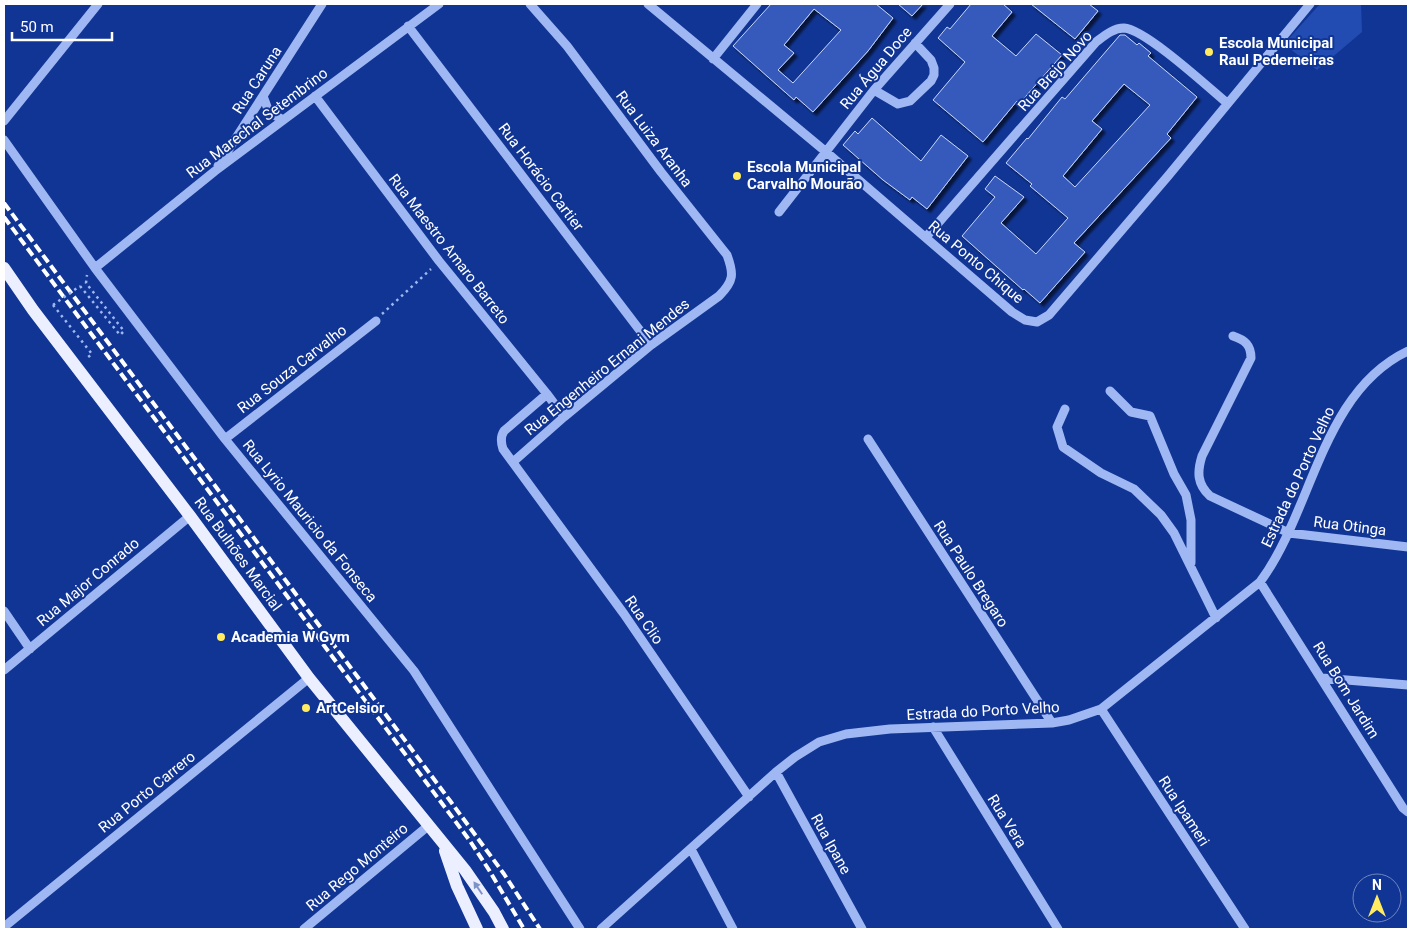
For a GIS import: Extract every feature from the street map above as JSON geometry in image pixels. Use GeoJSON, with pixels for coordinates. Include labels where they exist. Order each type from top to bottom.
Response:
{"type":"FeatureCollection","features":[{"type":"Feature","properties":{"kind":"main road","name":"Rua Bulhões Marcial"},"geometry":{"type":"LineString","coordinates":[[4,268],[190,516],[308,678],[465,870],[494,912],[503,929]]}},
{"type":"Feature","properties":{"kind":"main road"},"geometry":{"type":"LineString","coordinates":[[442,844],[457,886],[476,929]]}},
{"type":"Feature","properties":{"kind":"street"},"geometry":{"type":"LineString","coordinates":[[4,121],[98,4]]}},
{"type":"Feature","properties":{"kind":"street","name":"Rua Caruna"},"geometry":{"type":"LineString","coordinates":[[215,171],[322,4]]}},
{"type":"Feature","properties":{"kind":"street","name":"Rua Marechal Setembrino"},"geometry":{"type":"LineString","coordinates":[[92,264],[439,4]]}},
{"type":"Feature","properties":{"kind":"street","name":"Rua Luiza Aranha"},"geometry":{"type":"LineString","coordinates":[[530,4],[567,46],[661,172],[727,255],[732,278],[719,296]]}},
{"type":"Feature","properties":{"kind":"street","name":"Rua Ponto Chique"},"geometry":{"type":"LineString","coordinates":[[648,4],[825,151],[1012,312],[1025,320],[1037,322],[1049,315],[1168,176],[1310,4]]}},
{"type":"Feature","properties":{"kind":"street"},"geometry":{"type":"LineString","coordinates":[[713,59],[757,4]]}},
{"type":"Feature","properties":{"kind":"street","name":"Rua Água Doce"},"geometry":{"type":"LineString","coordinates":[[779,212],[874,90],[950,4]]}},
{"type":"Feature","properties":{"kind":"street","name":"Rua Horácio Cartier"},"geometry":{"type":"LineString","coordinates":[[408,26],[651,345]]}},
{"type":"Feature","properties":{"kind":"street","name":"Rua Brejo Novo"},"geometry":{"type":"LineString","coordinates":[[926,237],[1096,42],[1116,28],[1134,30],[1150,40],[1228,103]]}},
{"type":"Feature","properties":{"kind":"street"},"geometry":{"type":"LineString","coordinates":[[874,90],[898,104],[910,101],[931,81],[934,68],[931,60],[915,43]]}},
{"type":"Feature","properties":{"kind":"street"},"geometry":{"type":"LineString","coordinates":[[263,96],[269,112],[283,120]]}},
{"type":"Feature","properties":{"kind":"street","name":"Rua Maestro Amaro Barreto"},"geometry":{"type":"LineString","coordinates":[[315,96],[439,261],[564,417]]}},
{"type":"Feature","properties":{"kind":"street","name":"Rua Lyrio Mauricio da Fonseca"},"geometry":{"type":"LineString","coordinates":[[4,140],[92,264],[226,439],[414,671],[580,929]]}},
{"type":"Feature","properties":{"kind":"street","name":"Rua Engenheiro Ernani Mendes"},"geometry":{"type":"LineString","coordinates":[[513,462],[651,345],[719,296]]}},
{"type":"Feature","properties":{"kind":"street","name":"Rua Souza Carvalho"},"geometry":{"type":"LineString","coordinates":[[226,439],[376,321]]}},
{"type":"Feature","properties":{"kind":"street","name":"Rua Otinga"},"geometry":{"type":"LineString","coordinates":[[1233,336],[1242,339],[1248,344],[1251,358],[1202,456],[1199,467],[1202,489],[1210,496],[1289,533],[1408,547]]}},
{"type":"Feature","properties":{"kind":"street","name":"Estrada do Porto Velho"},"geometry":{"type":"LineString","coordinates":[[601,929],[776,772],[819,742],[846,734],[890,729],[1052,723],[1069,720],[1101,709],[1260,582],[1272,566],[1289,533],[1314,472],[1341,415],[1368,380],[1386,364],[1408,351]]}},
{"type":"Feature","properties":{"kind":"street"},"geometry":{"type":"LineString","coordinates":[[1110,391],[1131,412],[1150,416],[1174,474],[1186,495],[1191,520],[1191,566]]}},
{"type":"Feature","properties":{"kind":"street","name":"Rua Clio"},"geometry":{"type":"LineString","coordinates":[[547,394],[502,435],[503,449],[624,614],[749,797]]}},
{"type":"Feature","properties":{"kind":"street"},"geometry":{"type":"LineString","coordinates":[[1065,409],[1057,427],[1063,447],[1100,473],[1134,489],[1167,522],[1216,618]]}},
{"type":"Feature","properties":{"kind":"street","name":"Rua Paulo Bregaro"},"geometry":{"type":"LineString","coordinates":[[868,439],[1052,723]]}},
{"type":"Feature","properties":{"kind":"street","name":"Rua Major Conrado"},"geometry":{"type":"LineString","coordinates":[[4,670],[190,516]]}},
{"type":"Feature","properties":{"kind":"street","name":"Rua Bom Jardim"},"geometry":{"type":"LineString","coordinates":[[1260,582],[1408,812]]}},
{"type":"Feature","properties":{"kind":"street"},"geometry":{"type":"LineString","coordinates":[[4,610],[30,648]]}},
{"type":"Feature","properties":{"kind":"street","name":"Rua Porto Carrero"},"geometry":{"type":"LineString","coordinates":[[4,927],[308,678]]}},
{"type":"Feature","properties":{"kind":"street"},"geometry":{"type":"LineString","coordinates":[[1322,678],[1408,685]]}},
{"type":"Feature","properties":{"kind":"street","name":"Rua Ipameri"},"geometry":{"type":"LineString","coordinates":[[1101,709],[1245,929]]}},
{"type":"Feature","properties":{"kind":"street","name":"Rua Vera"},"geometry":{"type":"LineString","coordinates":[[933,727],[1058,929]]}},
{"type":"Feature","properties":{"kind":"street","name":"Rua Ipane"},"geometry":{"type":"LineString","coordinates":[[776,772],[862,929]]}},
{"type":"Feature","properties":{"kind":"street","name":"Rua Rego Monteiro"},"geometry":{"type":"LineString","coordinates":[[304,929],[428,826]]}},
{"type":"Feature","properties":{"kind":"street"},"geometry":{"type":"LineString","coordinates":[[691,850],[733,929]]}},
{"type":"Feature","properties":{"kind":"path"},"geometry":{"type":"LineString","coordinates":[[376,321],[439,261]]}},
{"type":"Feature","properties":{"kind":"path"},"geometry":{"type":"LineString","coordinates":[[81,351],[87,358],[92,354],[53,305],[80,286],[120,335],[124,331],[86,283],[92,264]]}},
{"type":"Feature","properties":{"kind":"shaded area"},"geometry":{"type":"Polygon","coordinates":[[[1320,4],[1361,4],[1362,32],[1317,70],[1284,44],[1320,4]]]}},
{"type":"Feature","properties":{"kind":"building"},"geometry":{"type":"Polygon","coordinates":[[[771,4],[876,4],[893,18],[868,51],[813,112],[796,97],[794,100],[733,46],[771,4]],[[814,9],[784,45],[794,53],[778,70],[793,83],[841,30],[814,9]]]}},
{"type":"Feature","properties":{"kind":"building"},"geometry":{"type":"Polygon","coordinates":[[[898,4],[923,4],[912,16],[898,4]]]}},
{"type":"Feature","properties":{"kind":"building"},"geometry":{"type":"Polygon","coordinates":[[[971,4],[1003,4],[1012,12],[992,36],[1016,56],[1036,34],[1062,55],[1019,104],[1017,101],[983,142],[933,100],[965,62],[938,38],[947,27],[950,29],[971,4]]]}},
{"type":"Feature","properties":{"kind":"building"},"geometry":{"type":"Polygon","coordinates":[[[1031,4],[1089,4],[1098,11],[1075,39],[1031,4]]]}},
{"type":"Feature","properties":{"kind":"building"},"geometry":{"type":"Polygon","coordinates":[[[1120,35],[1125,35],[1137,45],[1139,43],[1151,53],[1148,56],[1197,97],[1167,134],[1171,138],[1074,243],[1085,252],[1040,303],[962,236],[995,197],[985,189],[995,176],[1024,197],[1001,223],[1036,254],[1068,218],[1030,186],[1032,184],[1006,163],[1062,97],[1065,99],[1120,35]],[[1124,84],[1092,121],[1102,129],[1063,176],[1075,187],[1150,105],[1124,84]]]}},
{"type":"Feature","properties":{"kind":"building"},"geometry":{"type":"Polygon","coordinates":[[[872,118],[921,161],[941,135],[968,156],[927,209],[912,197],[910,200],[883,180],[843,145],[855,131],[858,134],[872,118]]]}},
{"type":"Feature","properties":{"kind":"railway"},"geometry":{"type":"LineString","coordinates":[[4,203],[451,802],[504,874],[540,929]]}},
{"type":"Feature","properties":{"kind":"railway"},"geometry":{"type":"LineString","coordinates":[[4,217],[470,841],[524,929]]}},
{"type":"Feature","properties":{"kind":"place","name":"Escola Municipal Raul Pederneiras"},"geometry":{"type":"Point","coordinates":[1209,52]}},
{"type":"Feature","properties":{"kind":"place","name":"Escola Municipal Carvalho Mourão"},"geometry":{"type":"Point","coordinates":[737,176]}},
{"type":"Feature","properties":{"kind":"place","name":"Academia W Gym"},"geometry":{"type":"Point","coordinates":[221,637]}},
{"type":"Feature","properties":{"kind":"place","name":"ArtCelsior"},"geometry":{"type":"Point","coordinates":[306,708]}}]}
